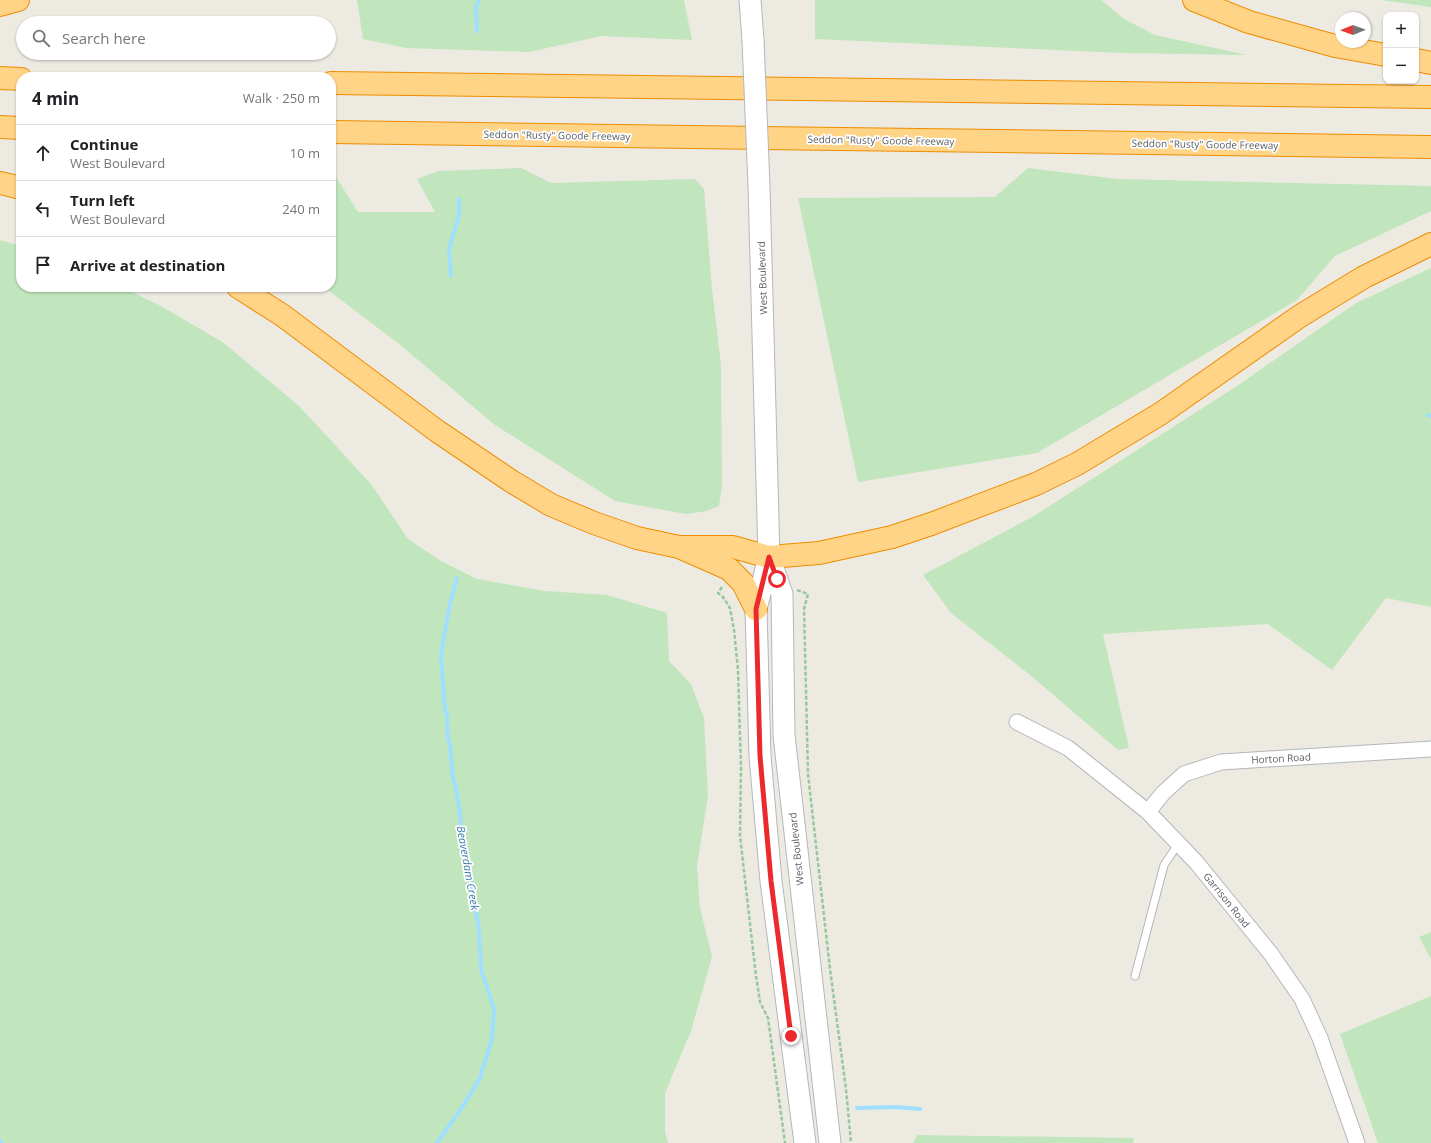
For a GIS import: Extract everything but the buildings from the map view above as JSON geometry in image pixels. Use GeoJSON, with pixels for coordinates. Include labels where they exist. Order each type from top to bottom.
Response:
{"type":"FeatureCollection","features":[{"type":"Feature","properties":{"kind":"highway"},"geometry":{"type":"LineString","coordinates":[[0,5],[18,0]]}},
{"type":"Feature","properties":{"kind":"highway"},"geometry":{"type":"LineString","coordinates":[[1194,0],[1249,22],[1334,46],[1383,54]]}},
{"type":"Feature","properties":{"kind":"highway"},"geometry":{"type":"LineString","coordinates":[[1419,61],[1431,63]]}},
{"type":"Feature","properties":{"kind":"highway"},"geometry":{"type":"LineString","coordinates":[[0,78],[16,79]]}},
{"type":"Feature","properties":{"kind":"highway"},"geometry":{"type":"LineString","coordinates":[[336,83],[1431,97]]}},
{"type":"Feature","properties":{"kind":"highway"},"geometry":{"type":"LineString","coordinates":[[0,127],[16,128]]}},
{"type":"Feature","properties":{"kind":"highway","name":"Seddon \"Rusty\" Goode Freeway"},"geometry":{"type":"LineString","coordinates":[[336,132],[1431,147]]}},
{"type":"Feature","properties":{"kind":"highway"},"geometry":{"type":"LineString","coordinates":[[0,184],[16,187]]}},
{"type":"Feature","properties":{"kind":"highway"},"geometry":{"type":"LineString","coordinates":[[679,547],[732,547],[769,557],[819,553],[892,537],[931,524],[1036,484],[1077,464],[1160,414],[1300,316],[1364,277],[1431,244]]}},
{"type":"Feature","properties":{"kind":"highway"},"geometry":{"type":"LineString","coordinates":[[246,292],[282,315],[466,452],[551,505],[594,523],[637,538],[679,547],[729,569],[743,583],[756,609]]}},
{"type":"Feature","properties":{"kind":"street","name":"West Boulevard"},"geometry":{"type":"LineString","coordinates":[[750,0],[759,186],[769,557],[756,609],[761,766],[771,881],[780,959],[805,1143]]}},
{"type":"Feature","properties":{"kind":"street","name":"West Boulevard"},"geometry":{"type":"LineString","coordinates":[[769,557],[782,594],[784,735],[808,959],[830,1143]]}},
{"type":"Feature","properties":{"kind":"street","name":"Garrison Road"},"geometry":{"type":"LineString","coordinates":[[1017,722],[1068,748],[1148,812],[1179,842],[1271,954],[1302,999],[1320,1038],[1357,1143]]}},
{"type":"Feature","properties":{"kind":"street","name":"Horton Road"},"geometry":{"type":"LineString","coordinates":[[1148,812],[1163,792],[1184,774],[1221,762],[1431,749]]}},
{"type":"Feature","properties":{"kind":"street"},"geometry":{"type":"LineString","coordinates":[[761,766],[778,824],[790,934],[798,954],[808,959]]}},
{"type":"Feature","properties":{"kind":"street"},"geometry":{"type":"LineString","coordinates":[[780,959],[792,966],[797,974],[805,1037],[822,1080]]}},
{"type":"Feature","properties":{"kind":"lane"},"geometry":{"type":"LineString","coordinates":[[1135,976],[1164,865],[1179,842]]}},
{"type":"Feature","properties":{"kind":"path"},"geometry":{"type":"LineString","coordinates":[[724,583],[718,593],[723,597],[730,608],[738,670],[741,768],[740,836],[756,976],[760,1002],[768,1018],[785,1143]]}},
{"type":"Feature","properties":{"kind":"path"},"geometry":{"type":"LineString","coordinates":[[797,590],[808,594],[804,609],[806,752],[851,1143]]}},
{"type":"Feature","properties":{"kind":"green space"},"geometry":{"type":"Polygon","coordinates":[[[357,0],[684,0],[692,40],[602,36],[529,52],[406,48],[363,39],[357,0]]]}},
{"type":"Feature","properties":{"kind":"green space"},"geometry":{"type":"Polygon","coordinates":[[[815,0],[1101,0],[1124,19],[1155,35],[1247,55],[1123,53],[815,39],[815,0]]]}},
{"type":"Feature","properties":{"kind":"green space"},"geometry":{"type":"Polygon","coordinates":[[[1381,0],[1431,0],[1431,7],[1381,0]]]}},
{"type":"Feature","properties":{"kind":"green space"},"geometry":{"type":"Polygon","coordinates":[[[521,168],[551,183],[695,179],[704,189],[712,288],[721,365],[722,487],[719,506],[707,511],[686,514],[615,501],[495,425],[399,344],[331,292],[336,292],[336,177],[358,212],[435,212],[417,179],[438,171],[521,168]]]}},
{"type":"Feature","properties":{"kind":"green space"},"geometry":{"type":"Polygon","coordinates":[[[1028,168],[1118,179],[1431,186],[1431,211],[1335,256],[1297,300],[1037,453],[858,482],[798,198],[995,197],[1028,168]]]}},
{"type":"Feature","properties":{"kind":"green space"},"geometry":{"type":"Polygon","coordinates":[[[0,240],[16,245],[16,292],[132,292],[161,306],[224,343],[299,406],[371,484],[408,539],[441,561],[477,579],[545,591],[607,595],[667,613],[669,661],[691,684],[704,718],[708,796],[697,865],[700,908],[712,957],[691,1031],[665,1093],[665,1131],[668,1143],[0,1143],[0,240]]]}},
{"type":"Feature","properties":{"kind":"green space"},"geometry":{"type":"Polygon","coordinates":[[[1431,268],[1431,607],[1386,598],[1332,670],[1268,624],[1103,634],[1129,748],[1118,750],[1030,675],[951,613],[923,575],[1034,516],[1237,386],[1356,303],[1431,268]]]}},
{"type":"Feature","properties":{"kind":"green space"},"geometry":{"type":"Polygon","coordinates":[[[1431,932],[1431,959],[1419,937],[1431,932]]]}},
{"type":"Feature","properties":{"kind":"green space"},"geometry":{"type":"Polygon","coordinates":[[[1431,996],[1431,1143],[1378,1143],[1340,1034],[1431,996]]]}},
{"type":"Feature","properties":{"kind":"green space"},"geometry":{"type":"Polygon","coordinates":[[[917,1135],[1134,1138],[1133,1143],[913,1143],[917,1135]]]}},
{"type":"Feature","properties":{"kind":"waterway","name":"Beaverdam Creek"},"geometry":{"type":"LineString","coordinates":[[477,31],[476,8],[479,0]]}},
{"type":"Feature","properties":{"kind":"waterway","name":"Beaverdam Creek"},"geometry":{"type":"LineString","coordinates":[[451,276],[449,249],[459,215],[459,199]]}},
{"type":"Feature","properties":{"kind":"waterway","name":"Beaverdam Creek"},"geometry":{"type":"LineString","coordinates":[[437,1143],[465,1103],[480,1078],[492,1039],[494,1009],[481,969],[479,928],[461,829],[460,811],[453,779],[450,744],[448,740],[447,715],[445,710],[441,655],[449,608],[457,578]]}},
{"type":"Feature","properties":{"kind":"waterway"},"geometry":{"type":"LineString","coordinates":[[857,1108],[894,1107],[920,1109]]}},
{"type":"Feature","properties":{"kind":"route"},"geometry":{"type":"LineString","coordinates":[[777,579],[769,557],[764,572],[756,609],[760,756],[771,881],[791,1036]]}}]}
